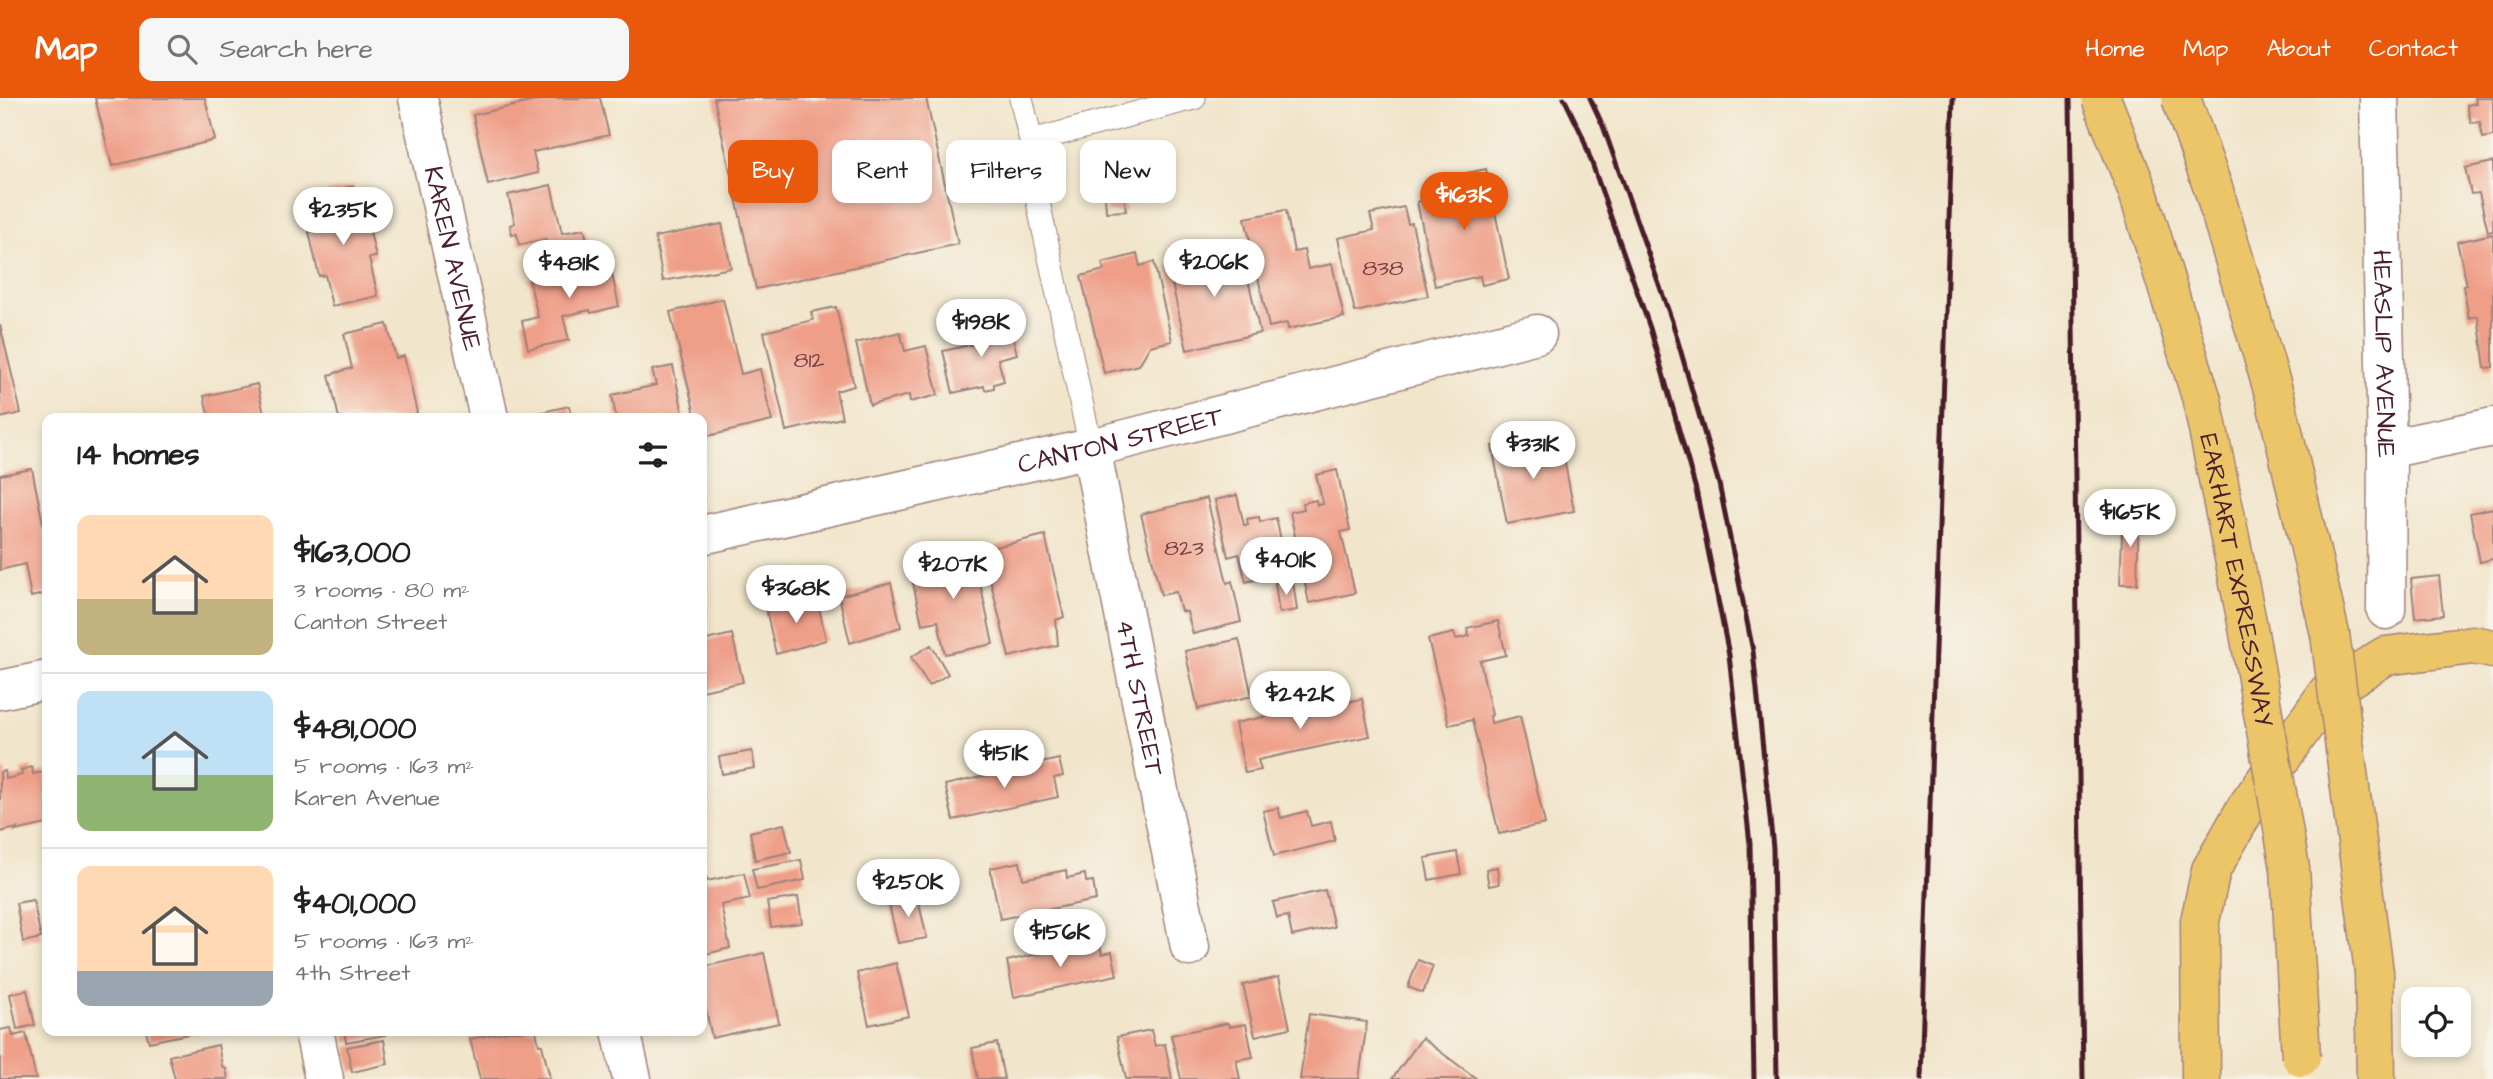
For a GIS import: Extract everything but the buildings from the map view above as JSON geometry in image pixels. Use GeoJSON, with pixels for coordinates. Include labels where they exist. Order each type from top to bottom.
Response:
{"type":"FeatureCollection","features":[{"type":"Feature","properties":{"kind":"highway","name":"EARHART EXPRESSWAY"},"geometry":{"type":"LineString","coordinates":[[2101,98],[2138,192],[2202,400],[2248,627],[2290,868],[2301,1068]]}},
{"type":"Feature","properties":{"kind":"highway"},"geometry":{"type":"LineString","coordinates":[[2181,98],[2214,191],[2275,397],[2330,634],[2374,972],[2376,1079]]}},
{"type":"Feature","properties":{"kind":"highway"},"geometry":{"type":"LineString","coordinates":[[2200,1079],[2200,921],[2211,870],[2253,796],[2328,692],[2385,656],[2473,645],[2493,649]]}},
{"type":"Feature","properties":{"kind":"street","name":"KAREN AVENUE"},"geometry":{"type":"LineString","coordinates":[[418,98],[488,413]]}},
{"type":"Feature","properties":{"kind":"street","name":"HEASLIP AVENUE"},"geometry":{"type":"LineString","coordinates":[[2379,98],[2387,449],[2386,610]]}},
{"type":"Feature","properties":{"kind":"street","name":"CANTON STREET"},"geometry":{"type":"LineString","coordinates":[[707,534],[1091,448],[1537,334]]}},
{"type":"Feature","properties":{"kind":"street"},"geometry":{"type":"LineString","coordinates":[[2387,449],[2493,427]]}},
{"type":"Feature","properties":{"kind":"street","name":"4TH STREET"},"geometry":{"type":"LineString","coordinates":[[1091,448],[1190,947]]}},
{"type":"Feature","properties":{"kind":"street"},"geometry":{"type":"LineString","coordinates":[[0,690],[42,681]]}},
{"type":"Feature","properties":{"kind":"street"},"geometry":{"type":"LineString","coordinates":[[315,1036],[324,1079]]}},
{"type":"Feature","properties":{"kind":"street"},"geometry":{"type":"LineString","coordinates":[[622,1036],[632,1079]]}},
{"type":"Feature","properties":{"kind":"lane"},"geometry":{"type":"LineString","coordinates":[[1021,98],[1031,140]]}},
{"type":"Feature","properties":{"kind":"lane"},"geometry":{"type":"LineString","coordinates":[[1035,140],[1194,98]]}},
{"type":"Feature","properties":{"kind":"lane"},"geometry":{"type":"LineString","coordinates":[[1038,203],[1091,448]]}},
{"type":"Feature","properties":{"kind":"railway"},"geometry":{"type":"LineString","coordinates":[[1564,98],[1582,135],[1650,328],[1696,490],[1729,655],[1750,844],[1754,1079]]}},
{"type":"Feature","properties":{"kind":"railway"},"geometry":{"type":"LineString","coordinates":[[1590,98],[1603,126],[1672,321],[1719,484],[1753,651],[1773,848],[1777,1079]]}},
{"type":"Feature","properties":{"kind":"railway"},"geometry":{"type":"LineString","coordinates":[[1921,1079],[1953,98]]}},
{"type":"Feature","properties":{"kind":"railway"},"geometry":{"type":"LineString","coordinates":[[2070,98],[2083,1079]]}}]}
